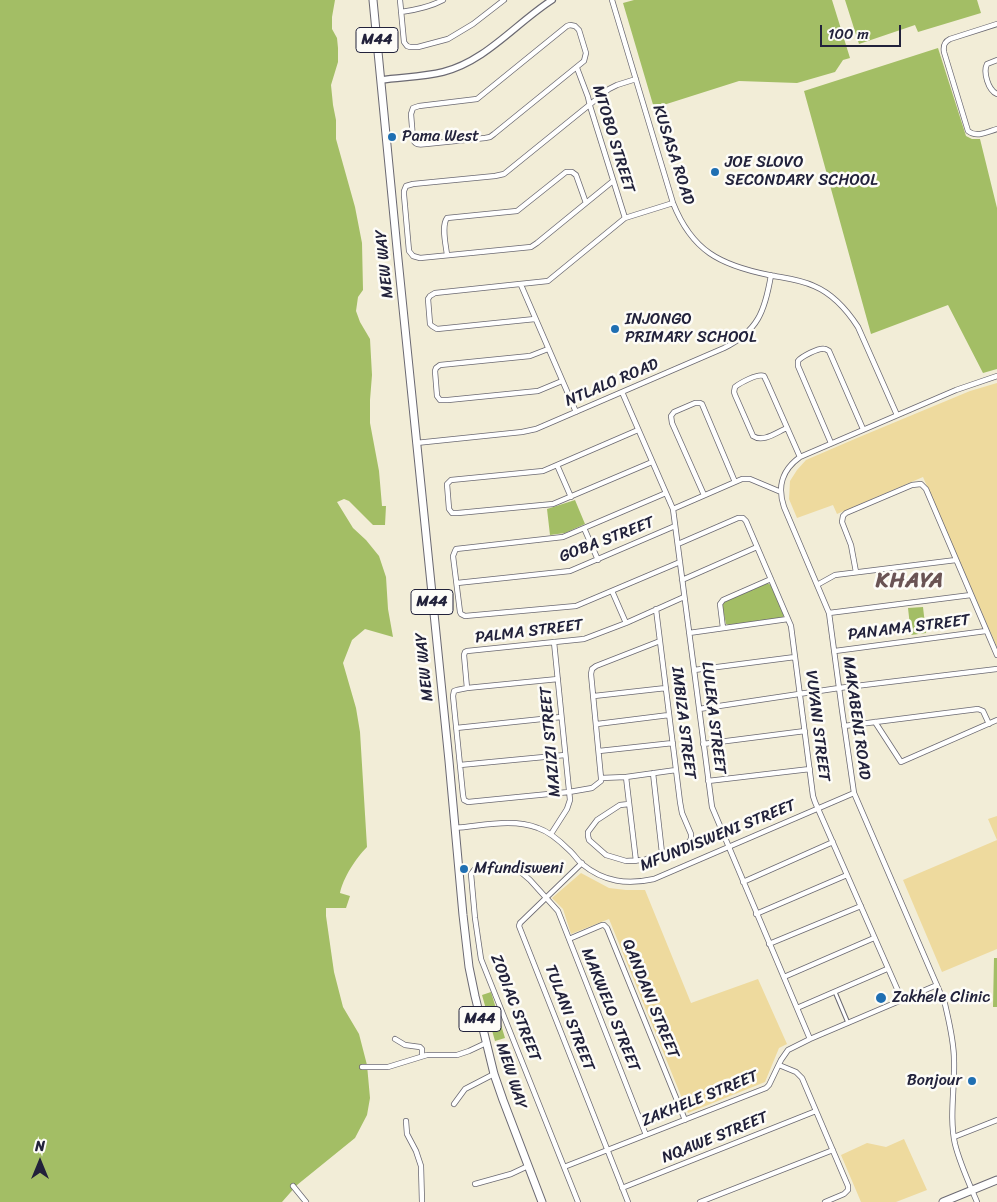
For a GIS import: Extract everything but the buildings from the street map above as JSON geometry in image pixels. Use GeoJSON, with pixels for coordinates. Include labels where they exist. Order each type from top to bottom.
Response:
{"type":"FeatureCollection","features":[{"type":"Feature","properties":{"kind":"main road","name":"MEW WAY"},"geometry":{"type":"LineString","coordinates":[[374,0],[416,443],[463,915],[470,967],[494,1074],[542,1202]]}},
{"type":"Feature","properties":{"kind":"main road"},"geometry":{"type":"LineString","coordinates":[[943,1202],[997,1180]]}},
{"type":"Feature","properties":{"kind":"street"},"geometry":{"type":"LineString","coordinates":[[400,0],[404,42],[407,46],[413,47],[454,36],[504,0]]}},
{"type":"Feature","properties":{"kind":"street"},"geometry":{"type":"LineString","coordinates":[[401,12],[432,5],[442,0]]}},
{"type":"Feature","properties":{"kind":"street"},"geometry":{"type":"LineString","coordinates":[[381,80],[438,73],[466,63],[482,55],[552,0]]}},
{"type":"Feature","properties":{"kind":"street","name":"KUSASA ROAD"},"geometry":{"type":"LineString","coordinates":[[612,0],[673,203],[679,217],[694,240],[717,259],[733,266],[771,276],[793,279],[814,286],[836,300],[858,327],[897,416]]}},
{"type":"Feature","properties":{"kind":"street"},"geometry":{"type":"LineString","coordinates":[[997,24],[948,40],[943,48],[968,131],[977,135],[997,129]]}},
{"type":"Feature","properties":{"kind":"street"},"geometry":{"type":"LineString","coordinates":[[570,25],[578,28],[586,53],[584,61],[577,68],[490,137],[426,144],[414,142],[410,114],[413,108],[477,99],[570,25]]}},
{"type":"Feature","properties":{"kind":"street"},"geometry":{"type":"LineString","coordinates":[[997,60],[987,64],[985,69],[991,90],[997,94]]}},
{"type":"Feature","properties":{"kind":"street","name":"MTOBO STREET"},"geometry":{"type":"LineString","coordinates":[[577,68],[625,218]]}},
{"type":"Feature","properties":{"kind":"street"},"geometry":{"type":"LineString","coordinates":[[613,182],[531,246],[420,258],[410,254],[404,195],[406,186],[504,174],[612,87],[636,79]]}},
{"type":"Feature","properties":{"kind":"street"},"geometry":{"type":"LineString","coordinates":[[447,255],[444,226],[447,218],[517,211],[566,172],[572,172],[576,175],[586,203]]}},
{"type":"Feature","properties":{"kind":"street"},"geometry":{"type":"LineString","coordinates":[[536,319],[441,329],[434,328],[430,324],[428,303],[430,296],[435,293],[521,285],[551,280],[625,218],[673,203]]}},
{"type":"Feature","properties":{"kind":"street","name":"NTLALO ROAD"},"geometry":{"type":"LineString","coordinates":[[416,443],[536,429],[724,348],[743,337],[751,329],[762,312],[771,276]]}},
{"type":"Feature","properties":{"kind":"street"},"geometry":{"type":"LineString","coordinates":[[521,285],[576,412]]}},
{"type":"Feature","properties":{"kind":"street"},"geometry":{"type":"LineString","coordinates":[[548,349],[530,356],[440,365],[435,371],[437,396],[440,400],[448,400],[538,391],[562,381]]}},
{"type":"Feature","properties":{"kind":"street"},"geometry":{"type":"LineString","coordinates":[[831,443],[798,366],[798,361],[801,357],[822,349],[829,351],[863,429]]}},
{"type":"Feature","properties":{"kind":"street"},"geometry":{"type":"LineString","coordinates":[[787,428],[762,438],[755,438],[735,395],[735,386],[757,376],[765,377],[800,457]]}},
{"type":"Feature","properties":{"kind":"street"},"geometry":{"type":"LineString","coordinates":[[673,509],[742,479],[750,479],[781,492],[781,484],[788,468],[800,457],[969,384],[997,376]]}},
{"type":"Feature","properties":{"kind":"street","name":"LULEKA STREET"},"geometry":{"type":"LineString","coordinates":[[622,392],[673,509],[712,810],[810,1039]]}},
{"type":"Feature","properties":{"kind":"street"},"geometry":{"type":"LineString","coordinates":[[704,495],[672,423],[671,416],[674,412],[695,403],[702,404],[735,482]]}},
{"type":"Feature","properties":{"kind":"street"},"geometry":{"type":"LineString","coordinates":[[638,430],[539,471],[451,480],[447,484],[449,509],[452,513],[458,514],[553,504],[652,462]]}},
{"type":"Feature","properties":{"kind":"street"},"geometry":{"type":"LineString","coordinates":[[557,465],[571,497]]}},
{"type":"Feature","properties":{"kind":"street"},"geometry":{"type":"LineString","coordinates":[[856,572],[851,545],[842,522],[843,516],[846,513],[916,484],[921,484],[926,489],[997,655]]}},
{"type":"Feature","properties":{"kind":"street","name":"MAKABENI ROAD"},"geometry":{"type":"LineString","coordinates":[[781,492],[784,507],[829,613],[854,793],[945,1004],[954,1059],[954,1136],[960,1159],[977,1202]]}},
{"type":"Feature","properties":{"kind":"street"},"geometry":{"type":"LineString","coordinates":[[666,493],[559,538],[456,549],[453,556],[460,612],[466,616],[576,606],[680,562]]}},
{"type":"Feature","properties":{"kind":"street","name":"VUYANI STREET"},"geometry":{"type":"LineString","coordinates":[[678,544],[740,518],[746,521],[791,626],[813,796],[902,1000]]}},
{"type":"Feature","properties":{"kind":"street","name":"GOBA STREET"},"geometry":{"type":"LineString","coordinates":[[457,583],[575,570],[676,526]]}},
{"type":"Feature","properties":{"kind":"street"},"geometry":{"type":"LineString","coordinates":[[584,528],[598,560]]}},
{"type":"Feature","properties":{"kind":"street"},"geometry":{"type":"LineString","coordinates":[[682,580],[757,547]]}},
{"type":"Feature","properties":{"kind":"street"},"geometry":{"type":"LineString","coordinates":[[817,584],[835,575],[956,560]]}},
{"type":"Feature","properties":{"kind":"street"},"geometry":{"type":"LineString","coordinates":[[723,628],[720,604],[723,600],[771,579]]}},
{"type":"Feature","properties":{"kind":"street"},"geometry":{"type":"LineString","coordinates":[[612,591],[626,623]]}},
{"type":"Feature","properties":{"kind":"street"},"geometry":{"type":"LineString","coordinates":[[829,613],[971,595]]}},
{"type":"Feature","properties":{"kind":"street","name":"PALMA STREET"},"geometry":{"type":"LineString","coordinates":[[467,688],[464,654],[467,651],[589,638],[684,597]]}},
{"type":"Feature","properties":{"kind":"street","name":"IMBIZA STREET"},"geometry":{"type":"LineString","coordinates":[[656,610],[682,814],[691,834],[691,839],[688,843],[662,853]]}},
{"type":"Feature","properties":{"kind":"street"},"geometry":{"type":"LineString","coordinates":[[689,633],[788,619]]}},
{"type":"Feature","properties":{"kind":"street","name":"PANAMA STREET"},"geometry":{"type":"LineString","coordinates":[[835,651],[986,631]]}},
{"type":"Feature","properties":{"kind":"street"},"geometry":{"type":"LineString","coordinates":[[558,679],[467,688],[457,690],[454,693],[464,800],[468,802],[569,792],[592,788],[601,781],[592,669],[660,641]]}},
{"type":"Feature","properties":{"kind":"street","name":"MAZIZI STREET"},"geometry":{"type":"LineString","coordinates":[[551,834],[567,809],[570,800],[554,642]]}},
{"type":"Feature","properties":{"kind":"street"},"geometry":{"type":"LineString","coordinates":[[694,670],[795,657]]}},
{"type":"Feature","properties":{"kind":"street"},"geometry":{"type":"LineString","coordinates":[[698,709],[839,688],[997,669]]}},
{"type":"Feature","properties":{"kind":"street"},"geometry":{"type":"LineString","coordinates":[[594,696],[666,688]]}},
{"type":"Feature","properties":{"kind":"street"},"geometry":{"type":"LineString","coordinates":[[844,726],[978,709],[983,711],[989,724]]}},
{"type":"Feature","properties":{"kind":"street"},"geometry":{"type":"LineString","coordinates":[[597,724],[669,715]]}},
{"type":"Feature","properties":{"kind":"street"},"geometry":{"type":"LineString","coordinates":[[456,728],[562,717]]}},
{"type":"Feature","properties":{"kind":"street"},"geometry":{"type":"LineString","coordinates":[[875,722],[901,762],[997,720]]}},
{"type":"Feature","properties":{"kind":"street"},"geometry":{"type":"LineString","coordinates":[[703,744],[805,731]]}},
{"type":"Feature","properties":{"kind":"street"},"geometry":{"type":"LineString","coordinates":[[599,751],[673,742]]}},
{"type":"Feature","properties":{"kind":"street"},"geometry":{"type":"LineString","coordinates":[[460,765],[565,755]]}},
{"type":"Feature","properties":{"kind":"street"},"geometry":{"type":"LineString","coordinates":[[601,778],[626,777],[676,770]]}},
{"type":"Feature","properties":{"kind":"street"},"geometry":{"type":"LineString","coordinates":[[708,782],[810,770]]}},
{"type":"Feature","properties":{"kind":"street"},"geometry":{"type":"LineString","coordinates":[[629,804],[620,805],[597,820],[588,832],[589,840],[606,855],[626,861],[644,860],[662,853],[653,773]]}},
{"type":"Feature","properties":{"kind":"street"},"geometry":{"type":"LineString","coordinates":[[626,777],[636,861]]}},
{"type":"Feature","properties":{"kind":"street","name":"MFUNDISWENI STREET"},"geometry":{"type":"LineString","coordinates":[[455,828],[514,823],[538,828],[551,834],[595,873],[612,880],[640,882],[654,879],[854,793]]}},
{"type":"Feature","properties":{"kind":"street"},"geometry":{"type":"LineString","coordinates":[[742,882],[833,842]]}},
{"type":"Feature","properties":{"kind":"street","name":"TULANI STREET"},"geometry":{"type":"LineString","coordinates":[[582,863],[520,923],[520,926],[628,1202]]}},
{"type":"Feature","properties":{"kind":"street","name":"ZODIAC STREET"},"geometry":{"type":"LineString","coordinates":[[546,898],[515,866],[476,869],[472,873],[475,918],[481,958],[578,1202]]}},
{"type":"Feature","properties":{"kind":"street"},"geometry":{"type":"LineString","coordinates":[[756,914],[847,875]]}},
{"type":"Feature","properties":{"kind":"street","name":"MAKWELO STREET"},"geometry":{"type":"LineString","coordinates":[[546,898],[558,911],[646,1135]]}},
{"type":"Feature","properties":{"kind":"street"},"geometry":{"type":"LineString","coordinates":[[770,944],[861,906]]}},
{"type":"Feature","properties":{"kind":"street","name":"QANDANI STREET"},"geometry":{"type":"LineString","coordinates":[[569,939],[602,925],[607,928],[684,1120]]}},
{"type":"Feature","properties":{"kind":"street"},"geometry":{"type":"LineString","coordinates":[[784,977],[874,938]]}},
{"type":"Feature","properties":{"kind":"street"},"geometry":{"type":"LineString","coordinates":[[797,1008],[887,969]]}},
{"type":"Feature","properties":{"kind":"street","name":"ZAKHELE STREET"},"geometry":{"type":"LineString","coordinates":[[564,1167],[766,1088],[788,1050],[937,985]]}},
{"type":"Feature","properties":{"kind":"street"},"geometry":{"type":"LineString","coordinates":[[835,992],[848,1023]]}},
{"type":"Feature","properties":{"kind":"street"},"geometry":{"type":"LineString","coordinates":[[395,1039],[405,1045],[420,1047],[422,1049],[422,1056]]}},
{"type":"Feature","properties":{"kind":"street"},"geometry":{"type":"LineString","coordinates":[[362,1067],[388,1067],[430,1054],[438,1056],[457,1055],[486,1043]]}},
{"type":"Feature","properties":{"kind":"street"},"geometry":{"type":"LineString","coordinates":[[779,1066],[796,1072],[802,1078],[848,1186],[848,1190],[844,1194],[825,1202]]}},
{"type":"Feature","properties":{"kind":"street"},"geometry":{"type":"LineString","coordinates":[[454,1104],[465,1089],[494,1074]]}},
{"type":"Feature","properties":{"kind":"street","name":"NQAWE STREET"},"geometry":{"type":"LineString","coordinates":[[622,1188],[816,1111]]}},
{"type":"Feature","properties":{"kind":"street"},"geometry":{"type":"LineString","coordinates":[[954,1136],[997,1120]]}},
{"type":"Feature","properties":{"kind":"street"},"geometry":{"type":"LineString","coordinates":[[406,1121],[407,1134],[421,1166],[422,1202]]}},
{"type":"Feature","properties":{"kind":"street"},"geometry":{"type":"LineString","coordinates":[[700,1202],[833,1150]]}},
{"type":"Feature","properties":{"kind":"street"},"geometry":{"type":"LineString","coordinates":[[476,1184],[511,1174],[528,1166]]}},
{"type":"Feature","properties":{"kind":"street"},"geometry":{"type":"LineString","coordinates":[[293,1186],[306,1202]]}},
{"type":"Feature","properties":{"kind":"green space"},"geometry":{"type":"Polygon","coordinates":[[[0,0],[335,0],[332,29],[337,38],[338,62],[331,85],[336,120],[336,139],[355,207],[362,243],[363,290],[358,297],[356,311],[370,339],[372,375],[370,423],[379,471],[382,506],[386,506],[385,525],[373,525],[349,501],[344,499],[337,502],[353,528],[379,556],[386,577],[388,609],[393,637],[365,629],[352,640],[343,663],[356,708],[360,732],[367,847],[350,868],[344,881],[340,893],[350,896],[346,908],[326,908],[334,972],[343,1007],[359,1034],[367,1065],[370,1098],[367,1115],[355,1138],[297,1185],[282,1202],[0,1202],[0,0]]]}},
{"type":"Feature","properties":{"kind":"green space"},"geometry":{"type":"Polygon","coordinates":[[[634,0],[832,0],[850,58],[843,60],[835,72],[797,83],[739,81],[654,108],[623,3],[634,0]]]}},
{"type":"Feature","properties":{"kind":"green space"},"geometry":{"type":"Polygon","coordinates":[[[845,0],[977,0],[981,13],[918,32],[915,25],[859,44],[845,0]]]}},
{"type":"Feature","properties":{"kind":"green space"},"geometry":{"type":"Polygon","coordinates":[[[938,48],[966,136],[972,139],[980,139],[997,208],[997,369],[983,373],[948,305],[871,334],[804,91],[938,48]]]}},
{"type":"Feature","properties":{"kind":"green space"},"geometry":{"type":"Polygon","coordinates":[[[575,500],[585,524],[565,533],[550,535],[547,509],[575,500]]]}},
{"type":"Feature","properties":{"kind":"green space"},"geometry":{"type":"Polygon","coordinates":[[[767,583],[771,585],[784,614],[783,618],[726,624],[722,605],[724,602],[767,583]]]}},
{"type":"Feature","properties":{"kind":"green space"},"geometry":{"type":"Polygon","coordinates":[[[923,607],[926,633],[911,635],[908,608],[923,607]]]}},
{"type":"Feature","properties":{"kind":"green space"},"geometry":{"type":"Polygon","coordinates":[[[994,958],[997,958],[997,1007],[993,1007],[994,958]]]}},
{"type":"Feature","properties":{"kind":"green space"},"geometry":{"type":"Polygon","coordinates":[[[491,992],[505,1038],[495,1041],[482,995],[491,992]]]}},
{"type":"Feature","properties":{"kind":"sand"},"geometry":{"type":"Polygon","coordinates":[[[997,383],[997,647],[923,477],[837,514],[833,505],[797,518],[789,499],[790,481],[806,460],[970,391],[997,383]]]}},
{"type":"Feature","properties":{"kind":"sand"},"geometry":{"type":"Polygon","coordinates":[[[997,816],[997,840],[988,819],[997,816]]]}},
{"type":"Feature","properties":{"kind":"sand"},"geometry":{"type":"Polygon","coordinates":[[[997,840],[997,949],[942,972],[903,880],[997,840]]]}},
{"type":"Feature","properties":{"kind":"sand"},"geometry":{"type":"Polygon","coordinates":[[[581,873],[609,888],[645,890],[691,1003],[758,979],[787,1044],[779,1048],[765,1082],[688,1113],[609,919],[571,934],[563,909],[552,898],[581,873]]]}},
{"type":"Feature","properties":{"kind":"sand"},"geometry":{"type":"Polygon","coordinates":[[[904,1139],[927,1190],[896,1202],[861,1202],[841,1155],[867,1143],[886,1147],[904,1139]]]}},
{"type":"Feature","properties":{"kind":"place","name":"Pama West"},"geometry":{"type":"Point","coordinates":[392,137]}},
{"type":"Feature","properties":{"kind":"place","name":"JOE SLOVO SECONDARY SCHOOL"},"geometry":{"type":"Point","coordinates":[715,172]}},
{"type":"Feature","properties":{"kind":"place","name":"INJONGO PRIMARY SCHOOL"},"geometry":{"type":"Point","coordinates":[615,329]}},
{"type":"Feature","properties":{"kind":"place","name":"Mfundisweni"},"geometry":{"type":"Point","coordinates":[464,869]}},
{"type":"Feature","properties":{"kind":"place","name":"Zakhele Clinic"},"geometry":{"type":"Point","coordinates":[881,998]}},
{"type":"Feature","properties":{"kind":"place","name":"Bonjour"},"geometry":{"type":"Point","coordinates":[972,1081]}},
{"type":"Feature","properties":{"kind":"district","name":"KHAYA"},"geometry":{"type":"Point","coordinates":[910,582]}}]}
